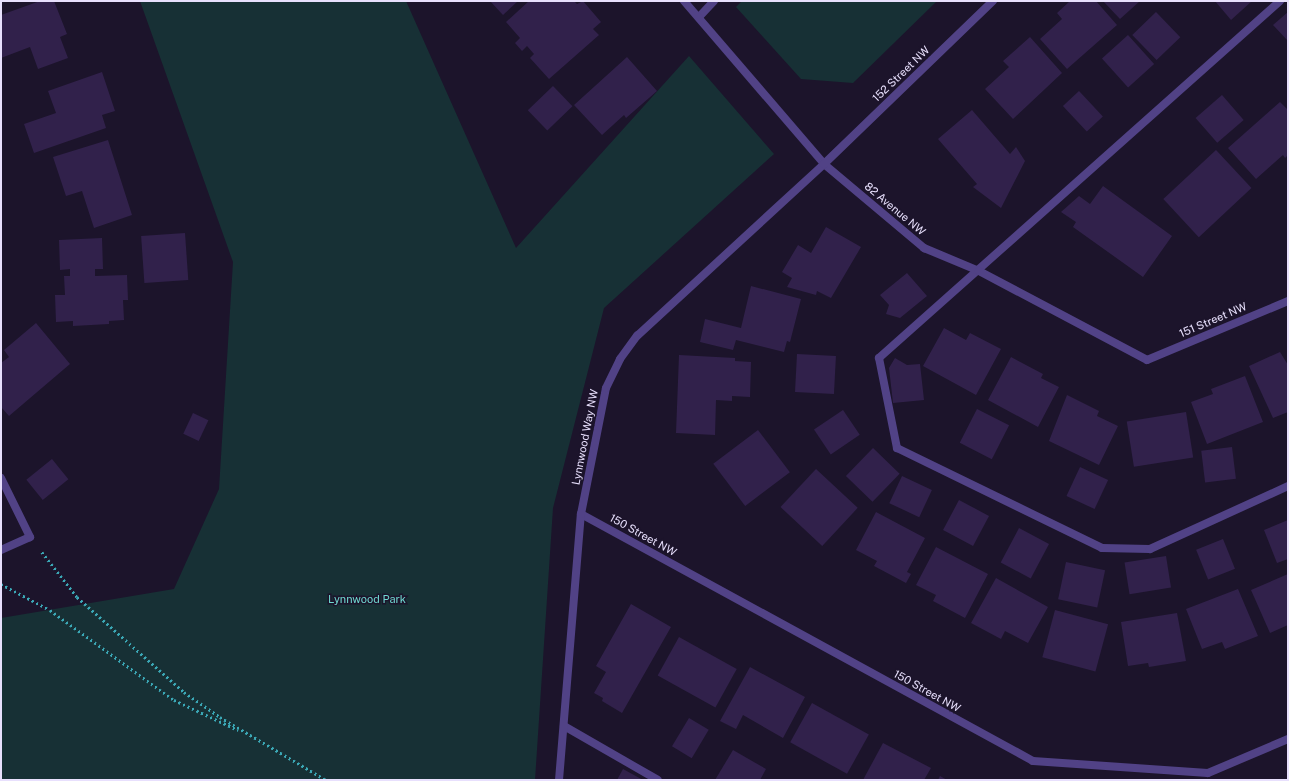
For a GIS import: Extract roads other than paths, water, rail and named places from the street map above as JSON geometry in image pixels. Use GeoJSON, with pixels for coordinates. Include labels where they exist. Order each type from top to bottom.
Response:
{"type":"FeatureCollection","features":[{"type":"Feature","properties":{"kind":"street","name":"82 Avenue NW"},"geometry":{"type":"LineString","coordinates":[[684,1],[824,164],[924,248],[979,270],[1147,360]]}},
{"type":"Feature","properties":{"kind":"street"},"geometry":{"type":"LineString","coordinates":[[699,17],[714,1]]}},
{"type":"Feature","properties":{"kind":"street","name":"152 Street NW"},"geometry":{"type":"LineString","coordinates":[[824,164],[994,1]]}},
{"type":"Feature","properties":{"kind":"street"},"geometry":{"type":"LineString","coordinates":[[1280,1],[879,358],[897,448],[1102,548],[1150,549],[1288,486]]}},
{"type":"Feature","properties":{"kind":"street","name":"Lynnwood Way NW"},"geometry":{"type":"LineString","coordinates":[[560,780],[581,514],[606,388],[620,360],[637,336],[824,164]]}},
{"type":"Feature","properties":{"kind":"street","name":"151 Street NW"},"geometry":{"type":"LineString","coordinates":[[1147,360],[1288,301]]}},
{"type":"Feature","properties":{"kind":"street"},"geometry":{"type":"LineString","coordinates":[[1,478],[30,537],[1,550]]}},
{"type":"Feature","properties":{"kind":"street","name":"150 Street NW"},"geometry":{"type":"LineString","coordinates":[[581,514],[1033,761],[1208,773],[1288,739]]}},
{"type":"Feature","properties":{"kind":"street"},"geometry":{"type":"LineString","coordinates":[[564,726],[658,780]]}},
{"type":"Feature","properties":{"kind":"park label","name":"Lynnwood Park"},"geometry":{"type":"Point","coordinates":[367,599]}}]}
